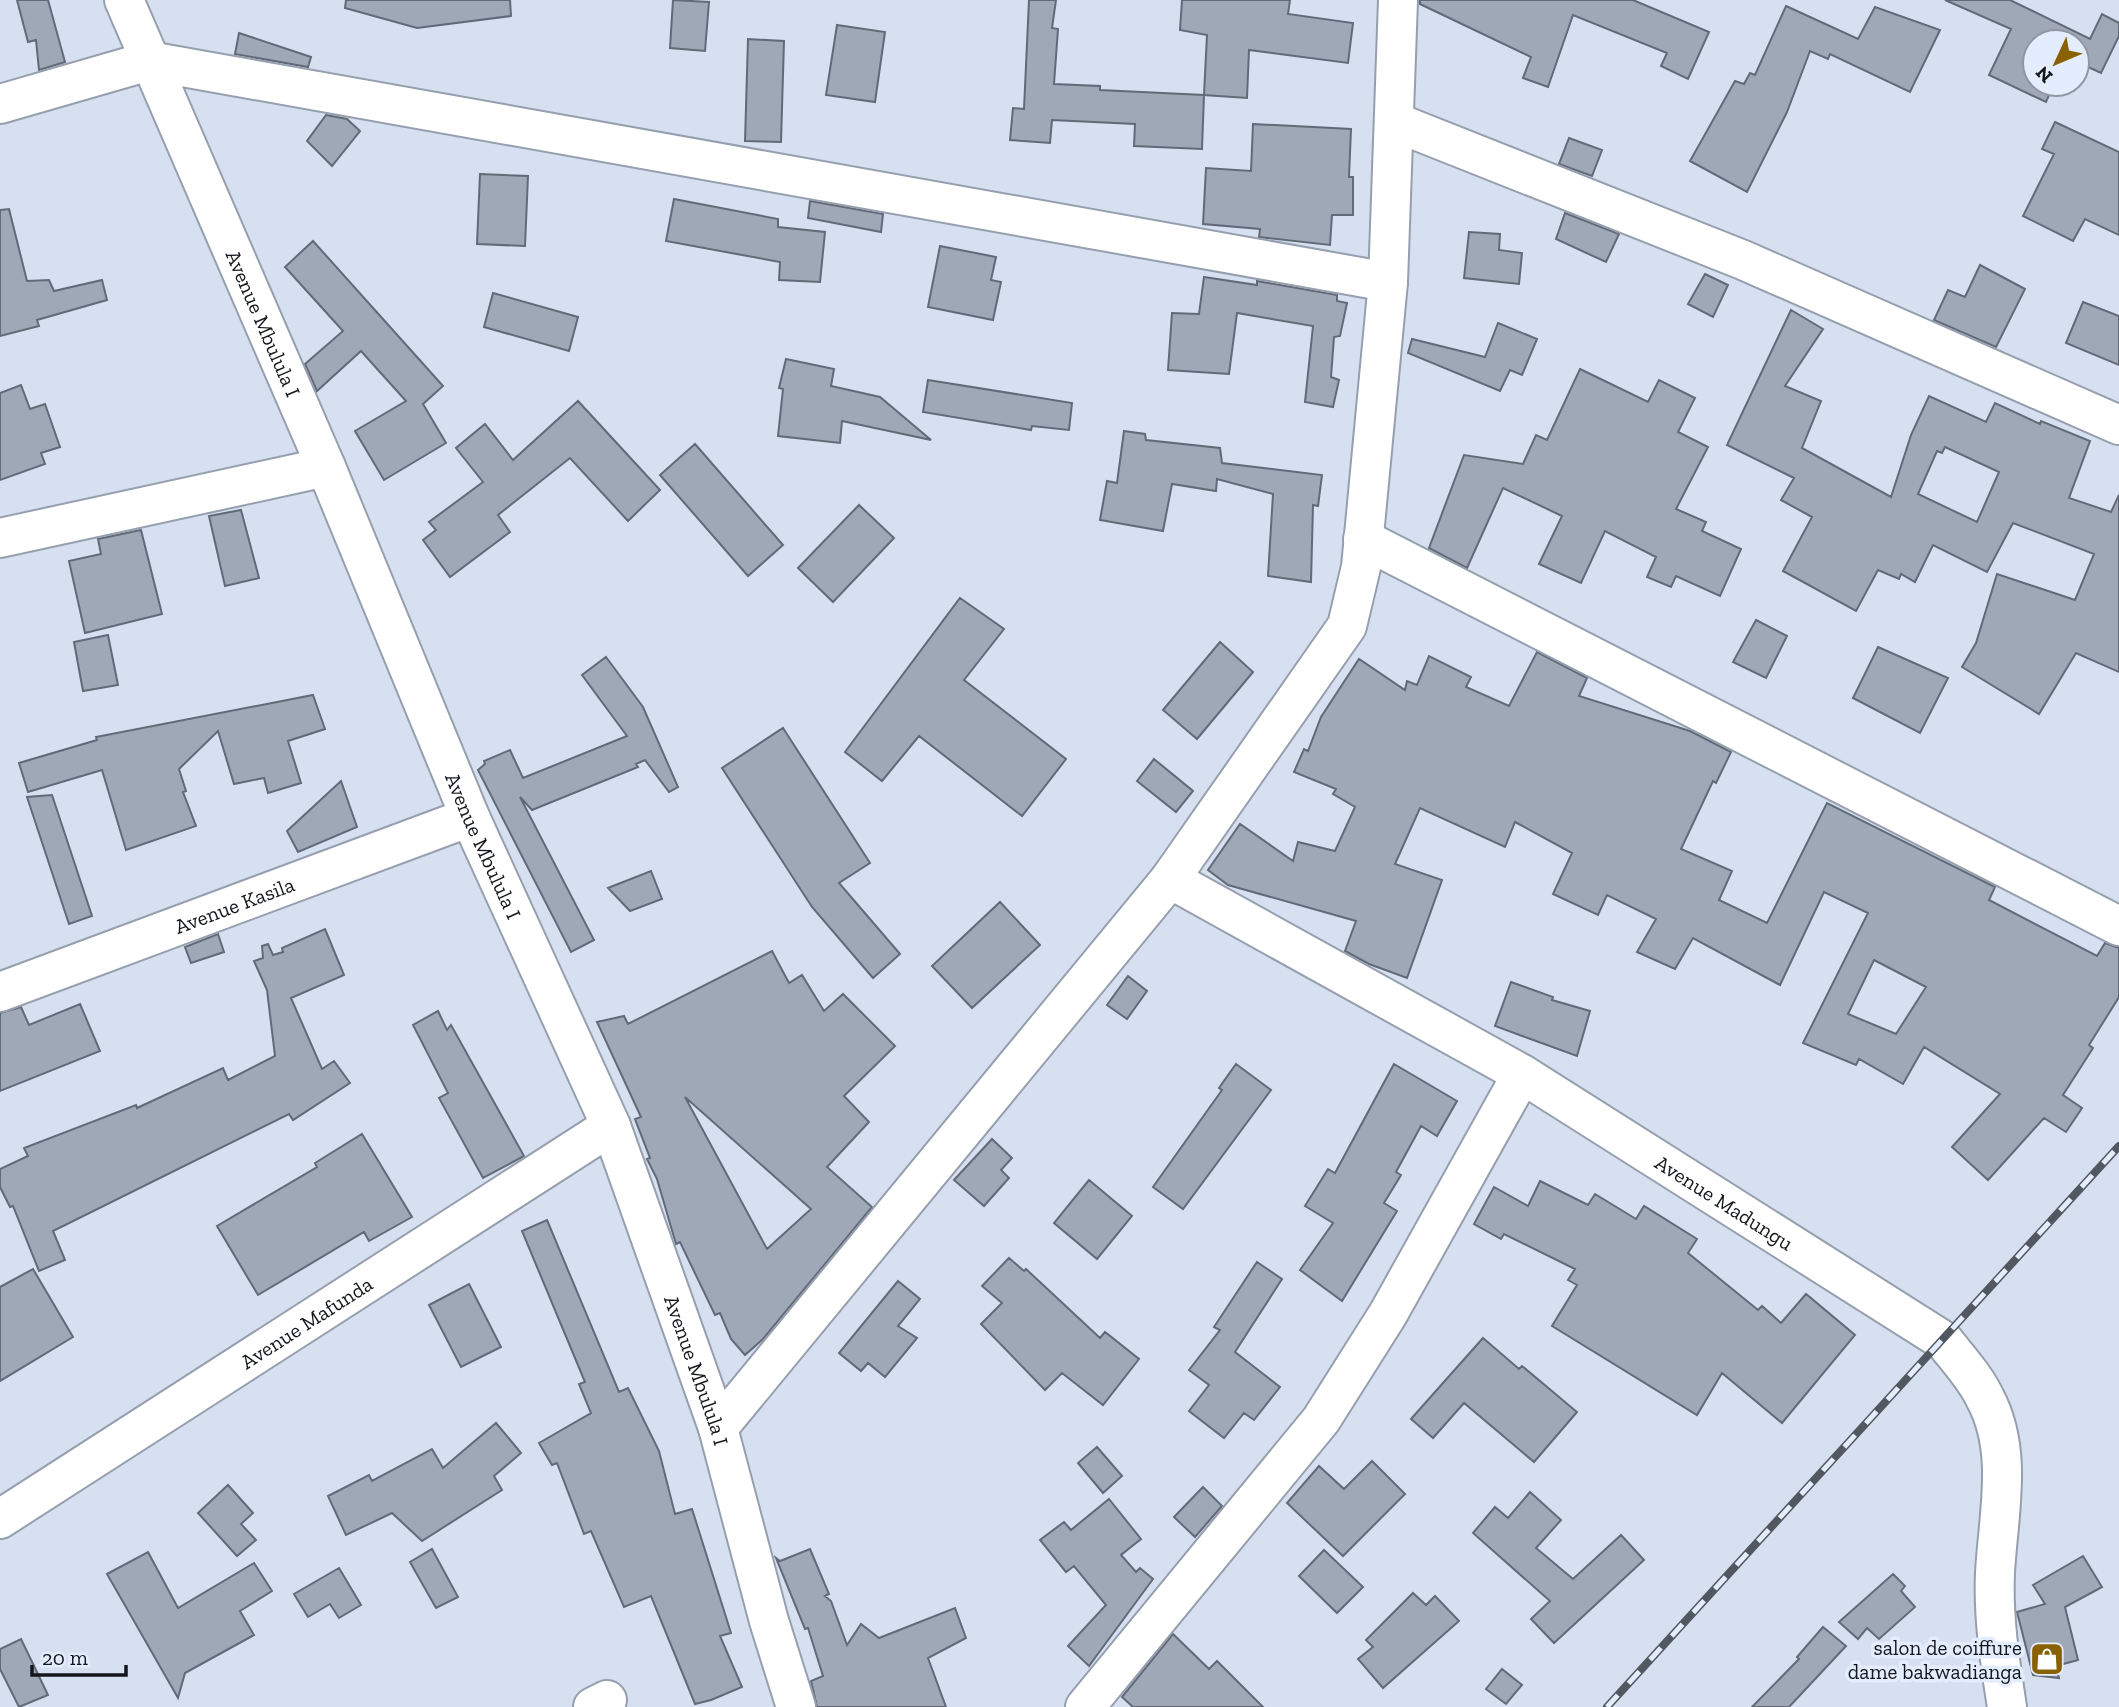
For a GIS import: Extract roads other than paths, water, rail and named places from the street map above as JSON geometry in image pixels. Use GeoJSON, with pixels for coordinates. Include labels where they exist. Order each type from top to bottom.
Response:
{"type":"FeatureCollection","features":[{"type":"Feature","properties":{"kind":"street","name":"Avenue Mbulula I"},"geometry":{"type":"LineString","coordinates":[[124,0],[326,467],[470,817],[611,1126],[719,1428],[769,1621],[796,1707]]}},
{"type":"Feature","properties":{"kind":"street"},"geometry":{"type":"LineString","coordinates":[[719,1428],[1170,879],[1348,626],[1361,567],[1388,282],[1398,0]]}},
{"type":"Feature","properties":{"kind":"street"},"geometry":{"type":"LineString","coordinates":[[0,104],[149,61],[1388,282]]}},
{"type":"Feature","properties":{"kind":"street"},"geometry":{"type":"LineString","coordinates":[[1395,122],[1743,260],[2119,425]]}},
{"type":"Feature","properties":{"kind":"street"},"geometry":{"type":"LineString","coordinates":[[0,538],[326,467]]}},
{"type":"Feature","properties":{"kind":"street"},"geometry":{"type":"LineString","coordinates":[[1363,539],[2119,926]]}},
{"type":"Feature","properties":{"kind":"street","name":"Avenue Kasila"},"geometry":{"type":"LineString","coordinates":[[0,992],[470,817]]}},
{"type":"Feature","properties":{"kind":"street","name":"Avenue Madungu"},"geometry":{"type":"LineString","coordinates":[[1170,879],[1522,1074],[1944,1341],[1977,1384],[1996,1425],[2004,1491],[1995,1572],[1995,1627],[2007,1707]]}},
{"type":"Feature","properties":{"kind":"street"},"geometry":{"type":"LineString","coordinates":[[1085,1707],[1321,1420],[1388,1314],[1522,1074]]}},
{"type":"Feature","properties":{"kind":"street","name":"Avenue Mafunda"},"geometry":{"type":"LineString","coordinates":[[0,1519],[611,1126]]}},
{"type":"Feature","properties":{"kind":"railway"},"geometry":{"type":"LineString","coordinates":[[1607,1707],[2119,1146]]}},
{"type":"Feature","properties":{"kind":"place","name":"salon de coiffure dame bakwadianga"},"geometry":{"type":"Point","coordinates":[2047,1659]}}]}
